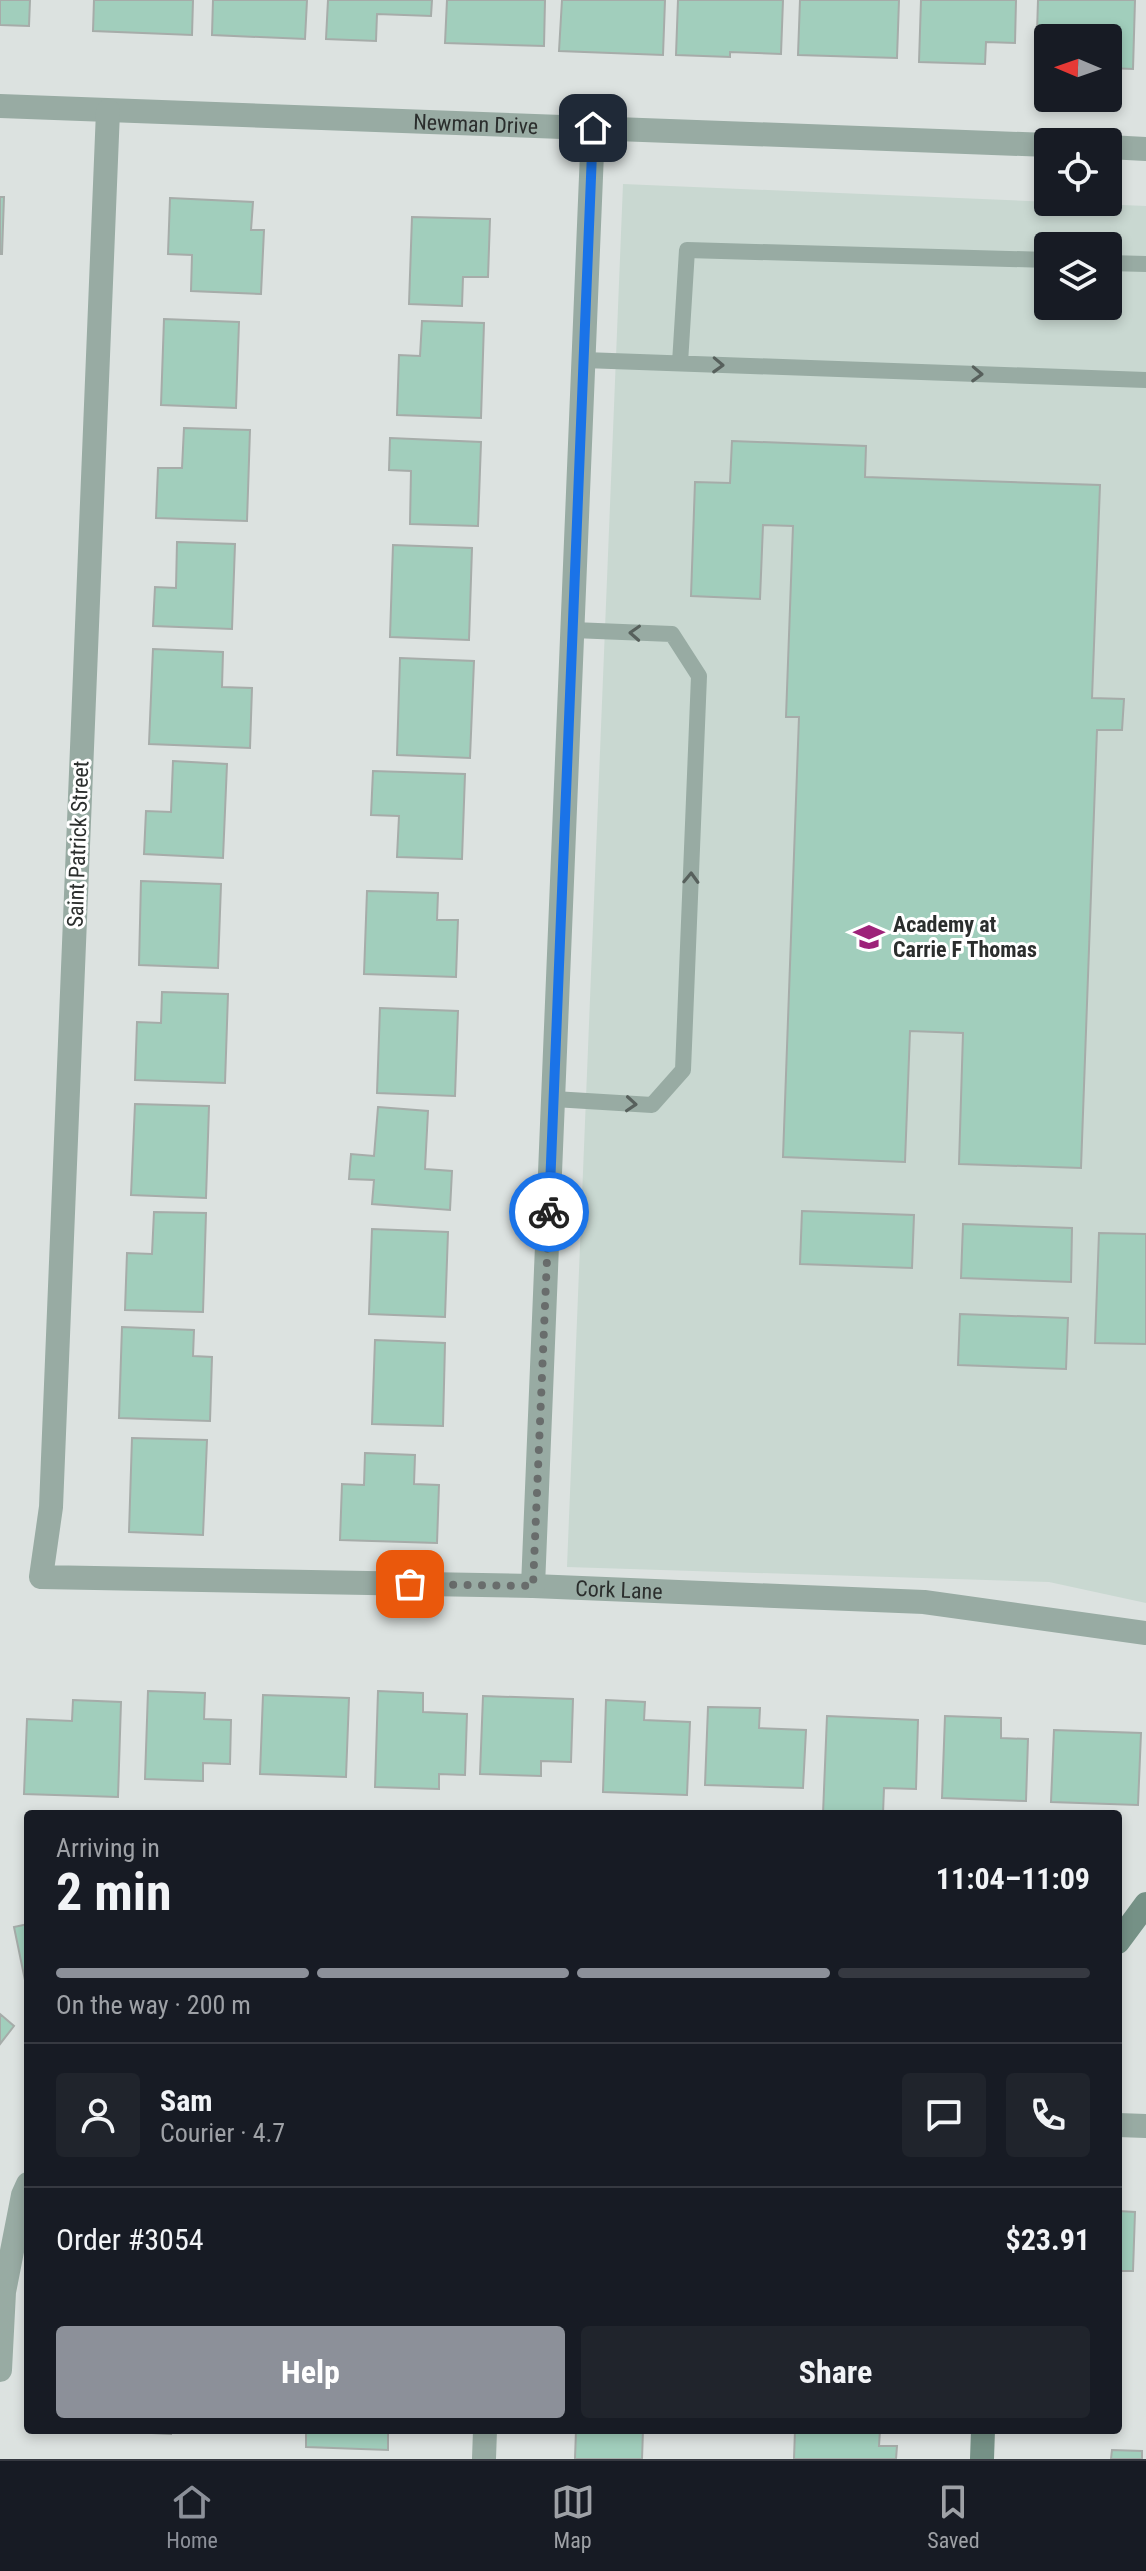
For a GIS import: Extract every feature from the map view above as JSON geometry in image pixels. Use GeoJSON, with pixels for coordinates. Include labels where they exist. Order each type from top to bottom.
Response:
{"type":"FeatureCollection","features":[{"type":"Feature","properties":{"kind":"street","name":"Newman Drive"},"geometry":{"type":"LineString","coordinates":[[0,106],[1034,144]]}},
{"type":"Feature","properties":{"kind":"street","name":"Saint Patrick Street"},"geometry":{"type":"LineString","coordinates":[[41,1577],[51,1507],[108,111]]}},
{"type":"Feature","properties":{"kind":"street"},"geometry":{"type":"LineString","coordinates":[[533,1586],[593,128]]}},
{"type":"Feature","properties":{"kind":"street"},"geometry":{"type":"LineString","coordinates":[[1122,148],[1146,149]]}},
{"type":"Feature","properties":{"kind":"street","name":"Cork Lane"},"geometry":{"type":"LineString","coordinates":[[41,1577],[533,1586],[924,1602],[1146,1633]]}},
{"type":"Feature","properties":{"kind":"street"},"geometry":{"type":"LineString","coordinates":[[1122,1937],[1146,1904]]}},
{"type":"Feature","properties":{"kind":"street"},"geometry":{"type":"LineString","coordinates":[[1122,2125],[1146,2126]]}},
{"type":"Feature","properties":{"kind":"street"},"geometry":{"type":"LineString","coordinates":[[0,2370],[4,2292],[24,2193]]}},
{"type":"Feature","properties":{"kind":"street"},"geometry":{"type":"LineString","coordinates":[[484,2459],[485,2434]]}},
{"type":"Feature","properties":{"kind":"street"},"geometry":{"type":"LineString","coordinates":[[982,2459],[983,2434]]}},
{"type":"Feature","properties":{"kind":"lane"},"geometry":{"type":"LineString","coordinates":[[680,363],[687,250],[1034,260]]}},
{"type":"Feature","properties":{"kind":"lane"},"geometry":{"type":"LineString","coordinates":[[1122,263],[1146,264]]}},
{"type":"Feature","properties":{"kind":"lane"},"geometry":{"type":"LineString","coordinates":[[584,360],[1146,380]]}},
{"type":"Feature","properties":{"kind":"lane"},"geometry":{"type":"LineString","coordinates":[[554,1099],[652,1105],[683,1070],[699,676],[672,634],[573,630]]}},
{"type":"Feature","properties":{"kind":"shaded area","name":"Academy at Carrie F Thomas"},"geometry":{"type":"Polygon","coordinates":[[[623,184],[1034,201],[1034,216],[1122,216],[1122,205],[1146,206],[1146,1603],[1049,1582],[567,1567],[623,184]]]}},
{"type":"Feature","properties":{"kind":"building"},"geometry":{"type":"Polygon","coordinates":[[[0,0],[30,0],[29,26],[0,25],[0,0]]]}},
{"type":"Feature","properties":{"kind":"building"},"geometry":{"type":"Polygon","coordinates":[[[94,0],[193,0],[192,35],[93,31],[94,0]]]}},
{"type":"Feature","properties":{"kind":"building"},"geometry":{"type":"Polygon","coordinates":[[[213,0],[307,0],[305,39],[212,35],[213,0]]]}},
{"type":"Feature","properties":{"kind":"building"},"geometry":{"type":"Polygon","coordinates":[[[328,0],[432,0],[431,16],[377,14],[376,41],[326,39],[328,0]]]}},
{"type":"Feature","properties":{"kind":"building"},"geometry":{"type":"Polygon","coordinates":[[[447,0],[545,0],[544,46],[445,43],[447,0]]]}},
{"type":"Feature","properties":{"kind":"building"},"geometry":{"type":"Polygon","coordinates":[[[562,0],[665,0],[663,55],[559,51],[562,0]]]}},
{"type":"Feature","properties":{"kind":"building"},"geometry":{"type":"Polygon","coordinates":[[[678,0],[783,0],[781,54],[730,52],[730,57],[676,55],[678,0]]]}},
{"type":"Feature","properties":{"kind":"building"},"geometry":{"type":"Polygon","coordinates":[[[800,0],[899,0],[897,58],[798,55],[800,0]]]}},
{"type":"Feature","properties":{"kind":"building"},"geometry":{"type":"Polygon","coordinates":[[[921,0],[1016,0],[1015,43],[986,42],[985,64],[919,62],[921,0]]]}},
{"type":"Feature","properties":{"kind":"building"},"geometry":{"type":"Polygon","coordinates":[[[1038,0],[1135,0],[1133,69],[1122,69],[1122,24],[1037,24],[1038,0]]]}},
{"type":"Feature","properties":{"kind":"building"},"geometry":{"type":"Polygon","coordinates":[[[0,197],[4,197],[2,254],[0,254],[0,197]]]}},
{"type":"Feature","properties":{"kind":"building"},"geometry":{"type":"Polygon","coordinates":[[[170,198],[253,202],[251,230],[264,230],[261,294],[191,291],[192,255],[168,254],[170,198]]]}},
{"type":"Feature","properties":{"kind":"building"},"geometry":{"type":"Polygon","coordinates":[[[412,217],[490,219],[488,277],[463,277],[462,306],[409,304],[412,217]]]}},
{"type":"Feature","properties":{"kind":"building"},"geometry":{"type":"Polygon","coordinates":[[[164,319],[239,322],[236,408],[161,405],[164,319]]]}},
{"type":"Feature","properties":{"kind":"building"},"geometry":{"type":"Polygon","coordinates":[[[422,321],[484,323],[481,418],[397,415],[399,355],[420,356],[422,321]]]}},
{"type":"Feature","properties":{"kind":"building"},"geometry":{"type":"Polygon","coordinates":[[[184,428],[250,430],[247,521],[156,518],[158,468],[182,468],[184,428]]]}},
{"type":"Feature","properties":{"kind":"building"},"geometry":{"type":"Polygon","coordinates":[[[390,438],[481,442],[478,526],[410,524],[411,471],[389,470],[390,438]]]}},
{"type":"Feature","properties":{"kind":"building"},"geometry":{"type":"Polygon","coordinates":[[[732,441],[866,446],[865,477],[1100,485],[1092,698],[1124,699],[1122,730],[1097,730],[1081,1168],[959,1164],[963,1033],[910,1031],[905,1162],[783,1157],[799,717],[786,717],[793,526],[763,525],[760,599],[691,596],[695,482],[730,483],[732,441]]]}},
{"type":"Feature","properties":{"kind":"building"},"geometry":{"type":"Polygon","coordinates":[[[177,542],[235,544],[232,629],[153,626],[155,587],[176,588],[177,542]]]}},
{"type":"Feature","properties":{"kind":"building"},"geometry":{"type":"Polygon","coordinates":[[[393,545],[472,548],[469,640],[390,637],[393,545]]]}},
{"type":"Feature","properties":{"kind":"building"},"geometry":{"type":"Polygon","coordinates":[[[153,649],[223,652],[222,687],[252,688],[250,748],[149,744],[153,649]]]}},
{"type":"Feature","properties":{"kind":"building"},"geometry":{"type":"Polygon","coordinates":[[[400,658],[474,661],[470,758],[397,755],[400,658]]]}},
{"type":"Feature","properties":{"kind":"building"},"geometry":{"type":"Polygon","coordinates":[[[173,761],[227,764],[223,858],[144,854],[146,811],[171,812],[173,761]]]}},
{"type":"Feature","properties":{"kind":"building"},"geometry":{"type":"Polygon","coordinates":[[[373,771],[465,774],[462,859],[397,857],[399,816],[371,815],[373,771]]]}},
{"type":"Feature","properties":{"kind":"building"},"geometry":{"type":"Polygon","coordinates":[[[141,881],[221,884],[218,968],[139,965],[141,881]]]}},
{"type":"Feature","properties":{"kind":"building"},"geometry":{"type":"Polygon","coordinates":[[[367,891],[438,893],[437,920],[458,920],[456,977],[364,974],[367,891]]]}},
{"type":"Feature","properties":{"kind":"building"},"geometry":{"type":"Polygon","coordinates":[[[162,992],[228,994],[225,1083],[135,1080],[137,1022],[161,1023],[162,992]]]}},
{"type":"Feature","properties":{"kind":"building"},"geometry":{"type":"Polygon","coordinates":[[[380,1008],[458,1011],[455,1096],[377,1093],[380,1008]]]}},
{"type":"Feature","properties":{"kind":"building"},"geometry":{"type":"Polygon","coordinates":[[[135,1104],[209,1106],[206,1198],[131,1195],[135,1104]]]}},
{"type":"Feature","properties":{"kind":"building"},"geometry":{"type":"Polygon","coordinates":[[[378,1107],[428,1111],[425,1169],[452,1171],[450,1210],[372,1204],[374,1180],[349,1179],[351,1154],[374,1156],[378,1107]]]}},
{"type":"Feature","properties":{"kind":"building"},"geometry":{"type":"Polygon","coordinates":[[[802,1211],[914,1215],[912,1268],[800,1264],[802,1211]]]}},
{"type":"Feature","properties":{"kind":"building"},"geometry":{"type":"Polygon","coordinates":[[[154,1212],[206,1213],[203,1312],[125,1310],[127,1253],[152,1254],[154,1212]]]}},
{"type":"Feature","properties":{"kind":"building"},"geometry":{"type":"Polygon","coordinates":[[[963,1224],[1072,1228],[1071,1282],[961,1278],[963,1224]]]}},
{"type":"Feature","properties":{"kind":"building"},"geometry":{"type":"Polygon","coordinates":[[[372,1229],[448,1232],[445,1317],[369,1314],[372,1229]]]}},
{"type":"Feature","properties":{"kind":"building"},"geometry":{"type":"Polygon","coordinates":[[[1099,1233],[1146,1234],[1146,1344],[1095,1343],[1099,1233]]]}},
{"type":"Feature","properties":{"kind":"building"},"geometry":{"type":"Polygon","coordinates":[[[960,1314],[1068,1318],[1066,1369],[958,1365],[960,1314]]]}},
{"type":"Feature","properties":{"kind":"building"},"geometry":{"type":"Polygon","coordinates":[[[122,1327],[194,1330],[193,1356],[212,1357],[210,1421],[119,1418],[122,1327]]]}},
{"type":"Feature","properties":{"kind":"building"},"geometry":{"type":"Polygon","coordinates":[[[375,1340],[445,1343],[443,1426],[372,1424],[375,1340]]]}},
{"type":"Feature","properties":{"kind":"building"},"geometry":{"type":"Polygon","coordinates":[[[132,1438],[207,1440],[203,1535],[129,1532],[132,1438]]]}},
{"type":"Feature","properties":{"kind":"building"},"geometry":{"type":"Polygon","coordinates":[[[365,1453],[415,1455],[414,1484],[439,1485],[437,1543],[340,1540],[342,1484],[364,1485],[365,1453]]]}},
{"type":"Feature","properties":{"kind":"building"},"geometry":{"type":"Polygon","coordinates":[[[148,1691],[205,1693],[204,1719],[231,1720],[230,1764],[203,1763],[203,1781],[145,1779],[148,1691]]]}},
{"type":"Feature","properties":{"kind":"building"},"geometry":{"type":"Polygon","coordinates":[[[378,1691],[423,1693],[423,1712],[467,1714],[465,1775],[439,1774],[439,1789],[375,1787],[378,1691]]]}},
{"type":"Feature","properties":{"kind":"building"},"geometry":{"type":"Polygon","coordinates":[[[263,1695],[349,1698],[346,1777],[260,1774],[263,1695]]]}},
{"type":"Feature","properties":{"kind":"building"},"geometry":{"type":"Polygon","coordinates":[[[483,1696],[573,1699],[571,1762],[541,1761],[541,1776],[480,1774],[483,1696]]]}},
{"type":"Feature","properties":{"kind":"building"},"geometry":{"type":"Polygon","coordinates":[[[73,1700],[121,1702],[118,1797],[24,1794],[27,1719],[72,1721],[73,1700]]]}},
{"type":"Feature","properties":{"kind":"building"},"geometry":{"type":"Polygon","coordinates":[[[606,1700],[645,1702],[644,1720],[690,1722],[687,1795],[603,1792],[606,1700]]]}},
{"type":"Feature","properties":{"kind":"building"},"geometry":{"type":"Polygon","coordinates":[[[708,1707],[760,1708],[759,1728],[806,1730],[803,1788],[705,1785],[708,1707]]]}},
{"type":"Feature","properties":{"kind":"building"},"geometry":{"type":"Polygon","coordinates":[[[827,1716],[918,1720],[916,1789],[884,1788],[883,1810],[823,1810],[827,1716]]]}},
{"type":"Feature","properties":{"kind":"building"},"geometry":{"type":"Polygon","coordinates":[[[945,1716],[1001,1718],[1001,1738],[1028,1739],[1026,1801],[942,1798],[945,1716]]]}},
{"type":"Feature","properties":{"kind":"building"},"geometry":{"type":"Polygon","coordinates":[[[1054,1730],[1141,1733],[1138,1805],[1051,1802],[1054,1730]]]}},
{"type":"Feature","properties":{"kind":"building"},"geometry":{"type":"Polygon","coordinates":[[[24,1925],[24,1975],[14,1927],[24,1925]]]}},
{"type":"Feature","properties":{"kind":"building"},"geometry":{"type":"Polygon","coordinates":[[[0,2014],[14,2026],[0,2044],[0,2014]]]}},
{"type":"Feature","properties":{"kind":"building"},"geometry":{"type":"Polygon","coordinates":[[[1122,2211],[1135,2212],[1133,2271],[1122,2271],[1122,2211]]]}},
{"type":"Feature","properties":{"kind":"building"},"geometry":{"type":"Polygon","coordinates":[[[306,2434],[388,2434],[388,2450],[306,2447],[306,2434]]]}},
{"type":"Feature","properties":{"kind":"building"},"geometry":{"type":"Polygon","coordinates":[[[576,2434],[643,2434],[642,2459],[575,2459],[576,2434]]]}},
{"type":"Feature","properties":{"kind":"building"},"geometry":{"type":"Polygon","coordinates":[[[795,2434],[880,2434],[879,2446],[897,2446],[896,2459],[794,2459],[795,2434]]]}},
{"type":"Feature","properties":{"kind":"building"},"geometry":{"type":"Polygon","coordinates":[[[1112,2450],[1142,2451],[1142,2459],[1111,2459],[1112,2450]]]}},
{"type":"Feature","properties":{"kind":"way so far"},"geometry":{"type":"LineString","coordinates":[[410,1584],[533,1586],[549,1212]]}},
{"type":"Feature","properties":{"kind":"place","name":"Academy at Carrie F Thomas"},"geometry":{"type":"Point","coordinates":[869,937]}},
{"type":"Feature","properties":{"kind":"route"},"geometry":{"type":"LineString","coordinates":[[549,1212],[593,128]]}}]}
